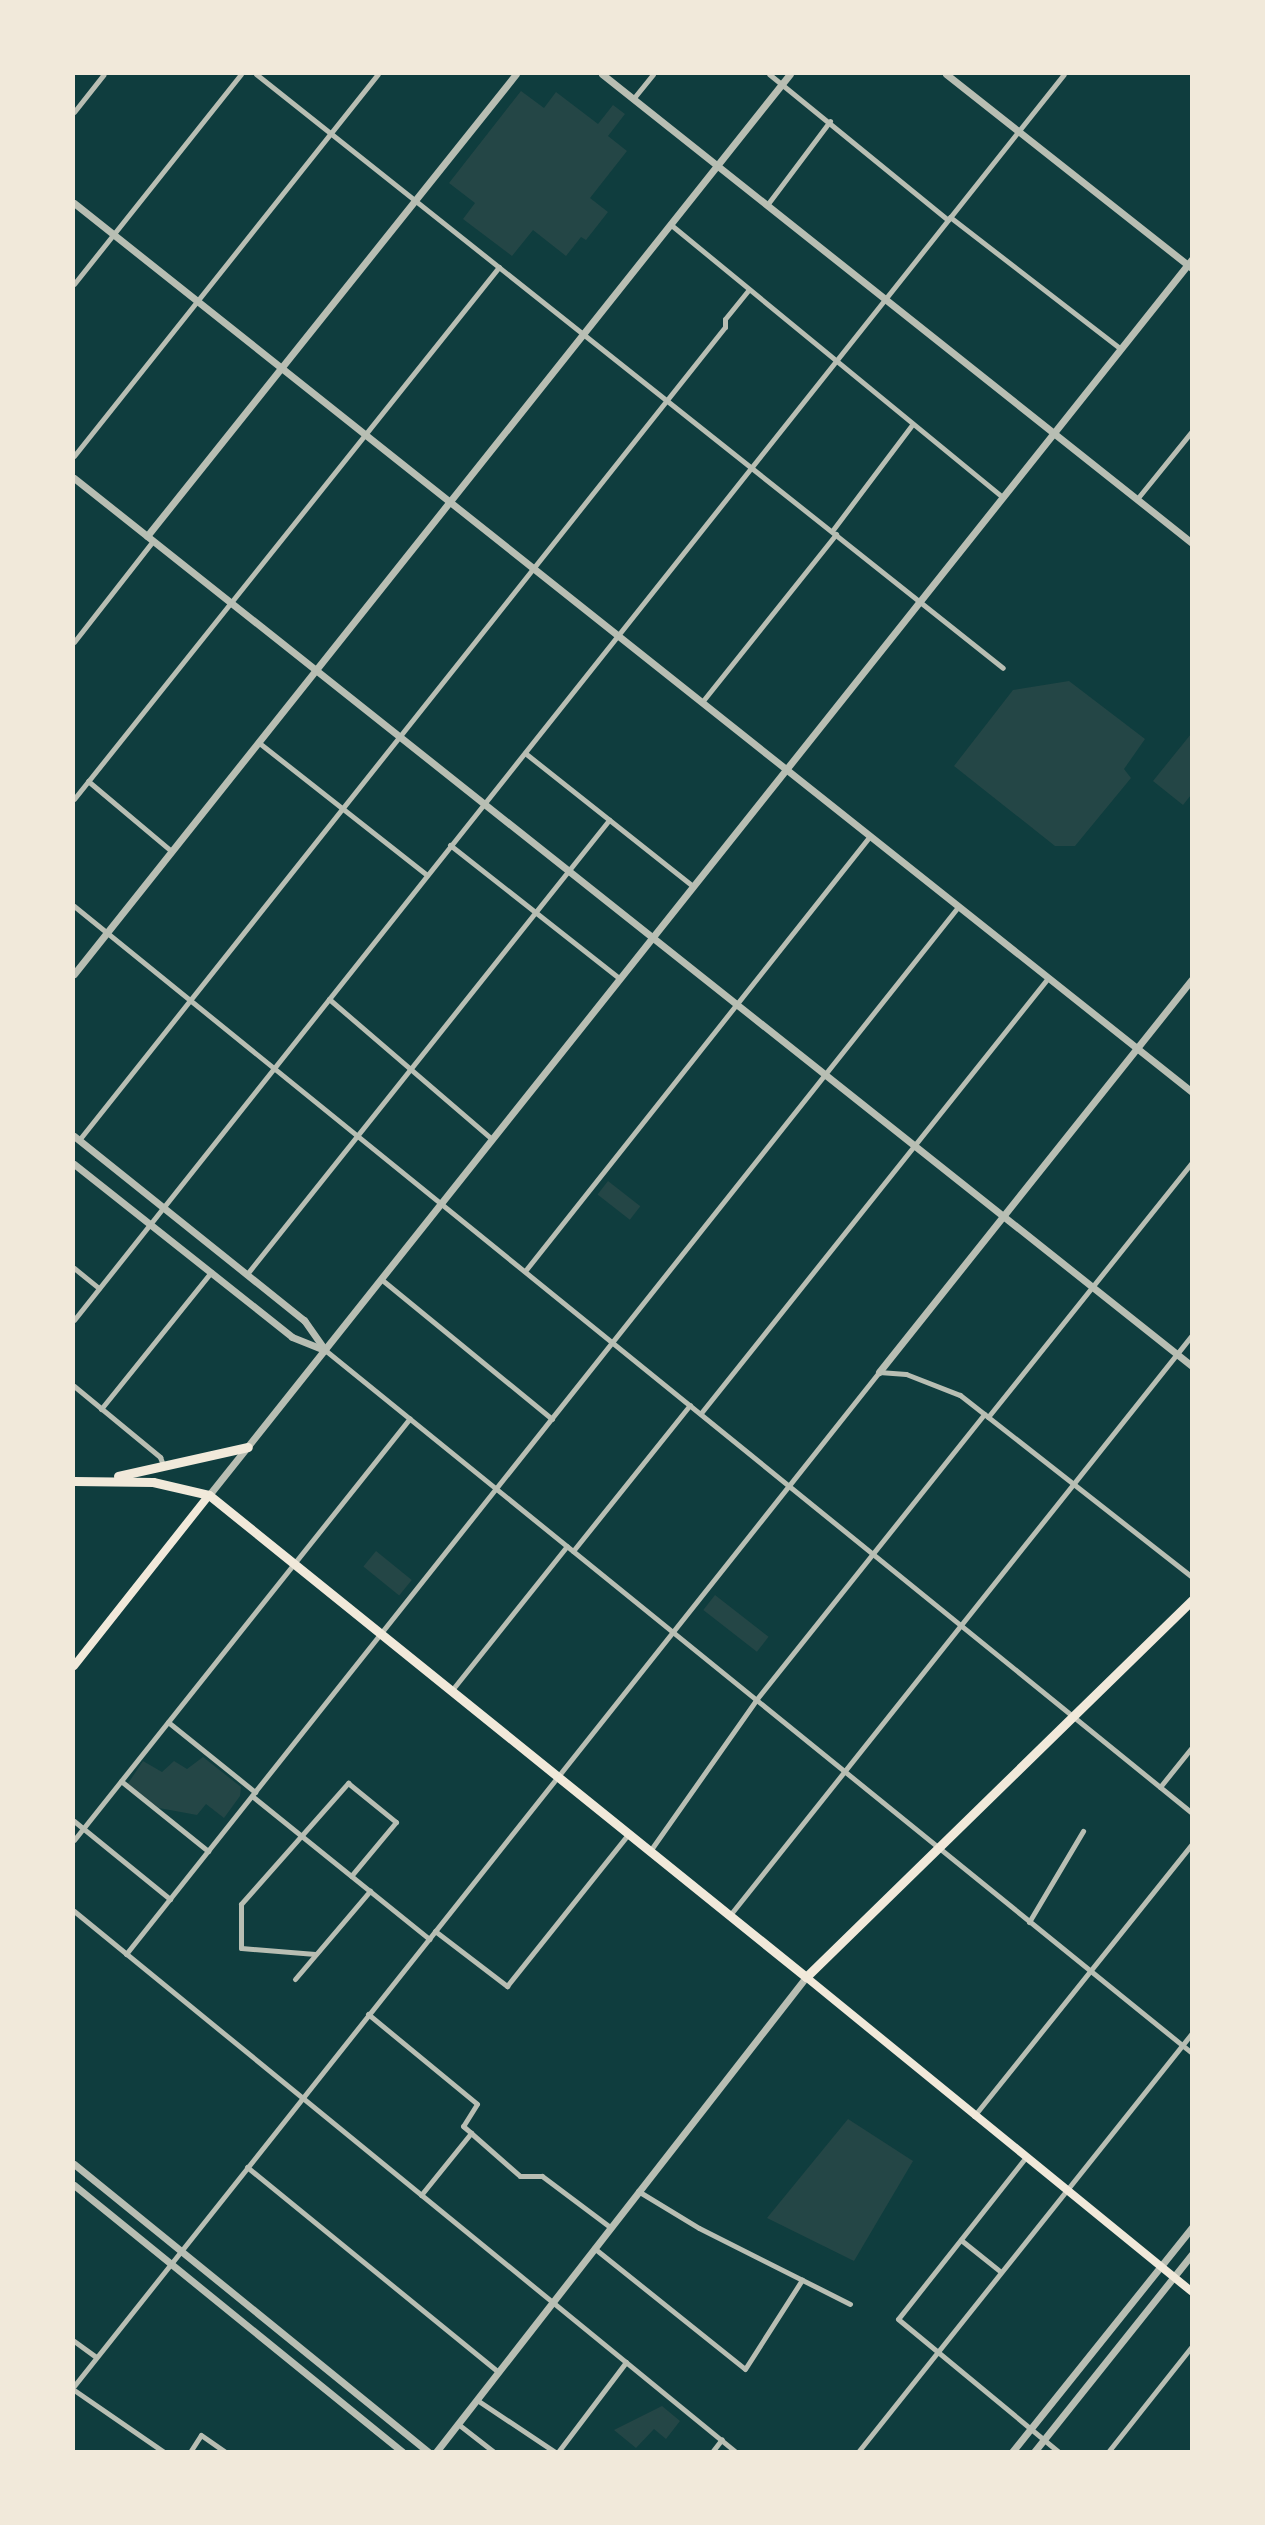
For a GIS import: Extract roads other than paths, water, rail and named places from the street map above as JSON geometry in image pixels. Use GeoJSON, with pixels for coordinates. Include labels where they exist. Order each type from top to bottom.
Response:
{"type":"FeatureCollection","features":[{"type":"Feature","properties":{"kind":"main road"},"geometry":{"type":"LineString","coordinates":[[74,1481],[109,1478],[163,1465],[206,1460],[248,1447]]}},
{"type":"Feature","properties":{"kind":"main road"},"geometry":{"type":"LineString","coordinates":[[109,1478],[209,1495],[1192,2292]]}},
{"type":"Feature","properties":{"kind":"main road"},"geometry":{"type":"LineString","coordinates":[[74,1665],[209,1495]]}},
{"type":"Feature","properties":{"kind":"main road"},"geometry":{"type":"LineString","coordinates":[[806,1977],[1192,1600]]}},
{"type":"Feature","properties":{"kind":"street"},"geometry":{"type":"LineString","coordinates":[[74,112],[104,74]]}},
{"type":"Feature","properties":{"kind":"street"},"geometry":{"type":"LineString","coordinates":[[74,284],[241,74]]}},
{"type":"Feature","properties":{"kind":"street"},"geometry":{"type":"LineString","coordinates":[[256,74],[1003,668]]}},
{"type":"Feature","properties":{"kind":"street"},"geometry":{"type":"LineString","coordinates":[[74,456],[378,74]]}},
{"type":"Feature","properties":{"kind":"street"},"geometry":{"type":"LineString","coordinates":[[74,642],[281,368],[516,74]]}},
{"type":"Feature","properties":{"kind":"street"},"geometry":{"type":"LineString","coordinates":[[601,74],[1192,543]]}},
{"type":"Feature","properties":{"kind":"street"},"geometry":{"type":"LineString","coordinates":[[633,99],[653,74]]}},
{"type":"Feature","properties":{"kind":"street"},"geometry":{"type":"LineString","coordinates":[[769,74],[949,219],[1121,349]]}},
{"type":"Feature","properties":{"kind":"street"},"geometry":{"type":"LineString","coordinates":[[74,974],[790,74]]}},
{"type":"Feature","properties":{"kind":"street"},"geometry":{"type":"LineString","coordinates":[[209,1495],[1190,264],[946,74]]}},
{"type":"Feature","properties":{"kind":"street"},"geometry":{"type":"LineString","coordinates":[[74,1320],[1064,74]]}},
{"type":"Feature","properties":{"kind":"street"},"geometry":{"type":"LineString","coordinates":[[767,205],[830,121]]}},
{"type":"Feature","properties":{"kind":"street"},"geometry":{"type":"LineString","coordinates":[[74,203],[1192,1092]]}},
{"type":"Feature","properties":{"kind":"street"},"geometry":{"type":"LineString","coordinates":[[670,224],[834,363],[1002,497]]}},
{"type":"Feature","properties":{"kind":"street"},"geometry":{"type":"LineString","coordinates":[[74,799],[499,267]]}},
{"type":"Feature","properties":{"kind":"street"},"geometry":{"type":"LineString","coordinates":[[748,290],[667,401],[191,1000],[76,1138],[304,1320],[326,1350],[1192,2053]]}},
{"type":"Feature","properties":{"kind":"street"},"geometry":{"type":"LineString","coordinates":[[702,702],[834,533],[912,425]]}},
{"type":"Feature","properties":{"kind":"street"},"geometry":{"type":"LineString","coordinates":[[1137,499],[1192,431]]}},
{"type":"Feature","properties":{"kind":"street"},"geometry":{"type":"LineString","coordinates":[[74,478],[1192,1366]]}},
{"type":"Feature","properties":{"kind":"street"},"geometry":{"type":"LineString","coordinates":[[258,742],[427,875]]}},
{"type":"Feature","properties":{"kind":"street"},"geometry":{"type":"LineString","coordinates":[[525,753],[693,886]]}},
{"type":"Feature","properties":{"kind":"street"},"geometry":{"type":"LineString","coordinates":[[88,781],[172,851]]}},
{"type":"Feature","properties":{"kind":"street"},"geometry":{"type":"LineString","coordinates":[[247,1274],[609,820]]}},
{"type":"Feature","properties":{"kind":"street"},"geometry":{"type":"LineString","coordinates":[[525,1270],[870,836]]}},
{"type":"Feature","properties":{"kind":"street"},"geometry":{"type":"LineString","coordinates":[[450,845],[620,978]]}},
{"type":"Feature","properties":{"kind":"street"},"geometry":{"type":"LineString","coordinates":[[74,906],[1192,1812]]}},
{"type":"Feature","properties":{"kind":"street"},"geometry":{"type":"LineString","coordinates":[[126,1954],[958,907]]}},
{"type":"Feature","properties":{"kind":"street"},"geometry":{"type":"LineString","coordinates":[[701,1413],[1048,978]]}},
{"type":"Feature","properties":{"kind":"street"},"geometry":{"type":"LineString","coordinates":[[164,2452],[74,2386],[1192,979]]}},
{"type":"Feature","properties":{"kind":"street"},"geometry":{"type":"LineString","coordinates":[[329,999],[492,1139]]}},
{"type":"Feature","properties":{"kind":"street"},"geometry":{"type":"LineString","coordinates":[[650,1851],[756,1700],[1192,1162]]}},
{"type":"Feature","properties":{"kind":"street"},"geometry":{"type":"LineString","coordinates":[[74,1164],[292,1337],[326,1350]]}},
{"type":"Feature","properties":{"kind":"street"},"geometry":{"type":"LineString","coordinates":[[74,1268],[99,1288]]}},
{"type":"Feature","properties":{"kind":"street"},"geometry":{"type":"LineString","coordinates":[[101,1409],[211,1272]]}},
{"type":"Feature","properties":{"kind":"street"},"geometry":{"type":"LineString","coordinates":[[381,1279],[552,1419]]}},
{"type":"Feature","properties":{"kind":"street"},"geometry":{"type":"LineString","coordinates":[[730,1915],[1192,1335]]}},
{"type":"Feature","properties":{"kind":"street"},"geometry":{"type":"LineString","coordinates":[[879,1372],[906,1374],[941,1386],[986,1415],[1192,1577]]}},
{"type":"Feature","properties":{"kind":"street"},"geometry":{"type":"LineString","coordinates":[[74,1386],[160,1457],[163,1465]]}},
{"type":"Feature","properties":{"kind":"street"},"geometry":{"type":"LineString","coordinates":[[573,1551],[690,1405]]}},
{"type":"Feature","properties":{"kind":"street"},"geometry":{"type":"LineString","coordinates":[[74,1840],[410,1418]]}},
{"type":"Feature","properties":{"kind":"street"},"geometry":{"type":"LineString","coordinates":[[452,1690],[567,1546]]}},
{"type":"Feature","properties":{"kind":"street"},"geometry":{"type":"LineString","coordinates":[[168,1722],[303,1837],[429,1938]]}},
{"type":"Feature","properties":{"kind":"street"},"geometry":{"type":"LineString","coordinates":[[1160,1787],[1192,1747]]}},
{"type":"Feature","properties":{"kind":"street"},"geometry":{"type":"LineString","coordinates":[[121,1781],[208,1851]]}},
{"type":"Feature","properties":{"kind":"street"},"geometry":{"type":"LineString","coordinates":[[315,1954],[241,1948],[241,1904],[348,1783],[396,1822],[351,1876]]}},
{"type":"Feature","properties":{"kind":"street"},"geometry":{"type":"LineString","coordinates":[[74,1821],[170,1899]]}},
{"type":"Feature","properties":{"kind":"street"},"geometry":{"type":"LineString","coordinates":[[1029,1922],[1083,1831]]}},
{"type":"Feature","properties":{"kind":"street"},"geometry":{"type":"LineString","coordinates":[[435,1931],[508,1986],[629,1833]]}},
{"type":"Feature","properties":{"kind":"street"},"geometry":{"type":"LineString","coordinates":[[974,2116],[1192,1844]]}},
{"type":"Feature","properties":{"kind":"street"},"geometry":{"type":"LineString","coordinates":[[295,1979],[370,1891]]}},
{"type":"Feature","properties":{"kind":"street"},"geometry":{"type":"LineString","coordinates":[[74,1912],[736,2452]]}},
{"type":"Feature","properties":{"kind":"street"},"geometry":{"type":"LineString","coordinates":[[436,2452],[806,1977]]}},
{"type":"Feature","properties":{"kind":"street"},"geometry":{"type":"LineString","coordinates":[[369,2014],[477,2104],[463,2126],[520,2176],[542,2176],[610,2227]]}},
{"type":"Feature","properties":{"kind":"street"},"geometry":{"type":"LineString","coordinates":[[858,2452],[1192,2033]]}},
{"type":"Feature","properties":{"kind":"street"},"geometry":{"type":"LineString","coordinates":[[421,2195],[471,2133]]}},
{"type":"Feature","properties":{"kind":"street"},"geometry":{"type":"LineString","coordinates":[[1026,2157],[898,2319],[1059,2452]]}},
{"type":"Feature","properties":{"kind":"street"},"geometry":{"type":"LineString","coordinates":[[74,2164],[429,2452]]}},
{"type":"Feature","properties":{"kind":"street"},"geometry":{"type":"LineString","coordinates":[[247,2167],[498,2372]]}},
{"type":"Feature","properties":{"kind":"street"},"geometry":{"type":"LineString","coordinates":[[74,2186],[402,2452]]}},
{"type":"Feature","properties":{"kind":"street"},"geometry":{"type":"LineString","coordinates":[[638,2191],[699,2228],[850,2304]]}},
{"type":"Feature","properties":{"kind":"street"},"geometry":{"type":"LineString","coordinates":[[1012,2452],[1192,2227]]}},
{"type":"Feature","properties":{"kind":"street"},"geometry":{"type":"LineString","coordinates":[[961,2240],[1001,2272]]}},
{"type":"Feature","properties":{"kind":"street"},"geometry":{"type":"LineString","coordinates":[[594,2248],[745,2369],[802,2280]]}},
{"type":"Feature","properties":{"kind":"street"},"geometry":{"type":"LineString","coordinates":[[1034,2452],[1192,2253]]}},
{"type":"Feature","properties":{"kind":"street"},"geometry":{"type":"LineString","coordinates":[[74,2341],[96,2357]]}},
{"type":"Feature","properties":{"kind":"street"},"geometry":{"type":"LineString","coordinates":[[1108,2452],[1192,2346]]}},
{"type":"Feature","properties":{"kind":"street"},"geometry":{"type":"LineString","coordinates":[[477,2400],[557,2452],[626,2361]]}},
{"type":"Feature","properties":{"kind":"street"},"geometry":{"type":"LineString","coordinates":[[458,2424],[494,2452]]}},
{"type":"Feature","properties":{"kind":"street"},"geometry":{"type":"LineString","coordinates":[[190,2452],[201,2435],[225,2452]]}},
{"type":"Feature","properties":{"kind":"street"},"geometry":{"type":"LineString","coordinates":[[712,2452],[722,2439]]}}]}
